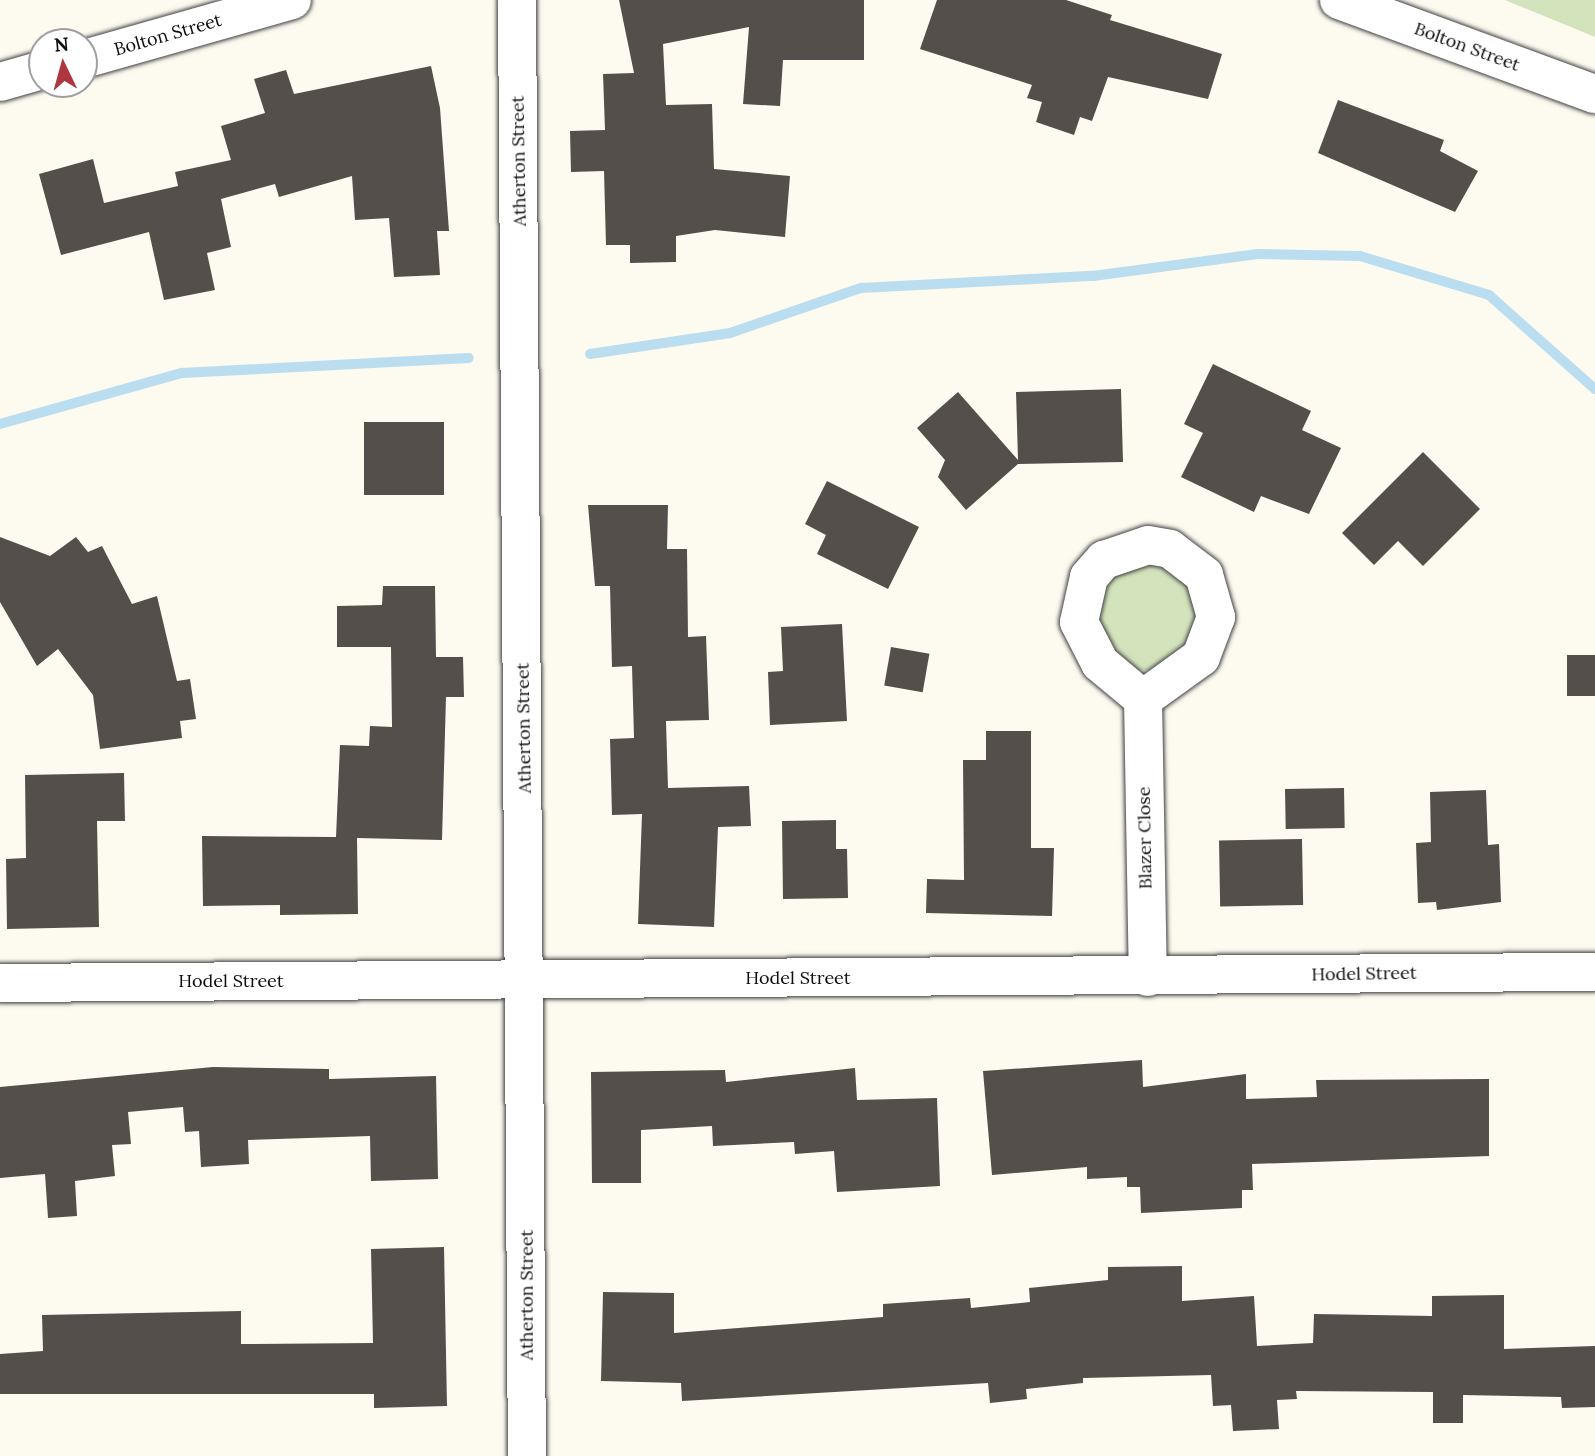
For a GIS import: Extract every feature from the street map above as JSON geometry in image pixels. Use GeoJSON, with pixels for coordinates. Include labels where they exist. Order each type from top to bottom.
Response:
{"type":"FeatureCollection","features":[{"type":"Feature","properties":{"kind":"street","name":"Bolton Street"},"geometry":{"type":"LineString","coordinates":[[98,55],[292,0]]}},
{"type":"Feature","properties":{"kind":"street","name":"Atherton Street"},"geometry":{"type":"LineString","coordinates":[[517,0],[527,979],[527,1456]]}},
{"type":"Feature","properties":{"kind":"street","name":"Bolton Street"},"geometry":{"type":"LineString","coordinates":[[1339,0],[1595,94]]}},
{"type":"Feature","properties":{"kind":"street"},"geometry":{"type":"LineString","coordinates":[[0,82],[28,74]]}},
{"type":"Feature","properties":{"kind":"street","name":"Blazer Close"},"geometry":{"type":"LineString","coordinates":[[1143,699],[1148,977]]}},
{"type":"Feature","properties":{"kind":"street","name":"Hodel Street"},"geometry":{"type":"LineString","coordinates":[[0,983],[1595,972]]}},
{"type":"Feature","properties":{"kind":"green space"},"geometry":{"type":"Polygon","coordinates":[[[1505,0],[1595,0],[1595,37],[1505,0]]]}},
{"type":"Feature","properties":{"kind":"green space"},"geometry":{"type":"Polygon","coordinates":[[[1142,563],[1160,565],[1189,586],[1198,620],[1194,638],[1153,670],[1135,670],[1118,665],[1090,604],[1109,574],[1142,563]]]}},
{"type":"Feature","properties":{"kind":"building"},"geometry":{"type":"Polygon","coordinates":[[[619,0],[864,0],[864,60],[783,60],[780,106],[743,104],[749,27],[663,44],[666,105],[712,104],[714,169],[790,176],[785,237],[715,230],[676,236],[676,262],[630,263],[630,245],[606,245],[604,171],[571,172],[570,131],[605,130],[603,74],[634,73],[619,0]]]}},
{"type":"Feature","properties":{"kind":"building"},"geometry":{"type":"Polygon","coordinates":[[[937,0],[1066,0],[1112,15],[1110,20],[1222,54],[1208,99],[1108,77],[1092,121],[1080,117],[1074,135],[1036,122],[1042,102],[1027,98],[1032,85],[920,49],[937,0]]]}},
{"type":"Feature","properties":{"kind":"building"},"geometry":{"type":"Polygon","coordinates":[[[431,66],[440,108],[449,231],[437,231],[440,275],[394,277],[389,218],[355,220],[352,176],[279,197],[275,184],[221,199],[231,247],[207,253],[215,290],[164,300],[149,232],[61,255],[39,174],[93,159],[104,203],[178,186],[175,172],[231,160],[221,126],[265,113],[254,79],[286,70],[294,94],[431,66]]]}},
{"type":"Feature","properties":{"kind":"building"},"geometry":{"type":"Polygon","coordinates":[[[1338,100],[1444,140],[1440,151],[1478,171],[1455,212],[1318,153],[1338,100]]]}},
{"type":"Feature","properties":{"kind":"building"},"geometry":{"type":"Polygon","coordinates":[[[1213,364],[1311,411],[1302,430],[1341,448],[1309,514],[1261,496],[1254,512],[1181,477],[1203,433],[1184,424],[1213,364]]]}},
{"type":"Feature","properties":{"kind":"building"},"geometry":{"type":"Polygon","coordinates":[[[1121,389],[1123,462],[1018,464],[966,510],[938,477],[945,460],[917,428],[958,392],[1018,460],[1016,392],[1121,389]]]}},
{"type":"Feature","properties":{"kind":"building"},"geometry":{"type":"Polygon","coordinates":[[[364,422],[444,422],[444,495],[364,495],[364,422]]]}},
{"type":"Feature","properties":{"kind":"building"},"geometry":{"type":"Polygon","coordinates":[[[1423,452],[1480,509],[1423,566],[1398,541],[1374,565],[1342,533],[1423,452]]]}},
{"type":"Feature","properties":{"kind":"building"},"geometry":{"type":"Polygon","coordinates":[[[827,481],[919,527],[888,589],[817,554],[826,535],[805,524],[827,481]]]}},
{"type":"Feature","properties":{"kind":"building"},"geometry":{"type":"Polygon","coordinates":[[[588,505],[668,505],[667,549],[687,549],[688,637],[706,636],[709,720],[666,721],[668,788],[749,786],[751,826],[718,827],[714,927],[638,924],[642,814],[612,815],[610,739],[634,738],[632,666],[612,667],[610,586],[595,586],[588,505]]]}},
{"type":"Feature","properties":{"kind":"building"},"geometry":{"type":"Polygon","coordinates":[[[0,537],[50,556],[76,537],[88,552],[102,546],[132,604],[157,596],[177,681],[190,679],[196,719],[180,721],[182,738],[100,749],[93,695],[58,649],[37,666],[0,602],[0,537]]]}},
{"type":"Feature","properties":{"kind":"building"},"geometry":{"type":"Polygon","coordinates":[[[383,586],[435,586],[436,657],[463,657],[464,697],[446,697],[442,840],[357,838],[358,914],[280,915],[280,905],[203,906],[202,836],[336,837],[340,745],[369,746],[370,726],[392,727],[391,647],[337,647],[337,606],[382,605],[383,586]]]}},
{"type":"Feature","properties":{"kind":"building"},"geometry":{"type":"Polygon","coordinates":[[[842,624],[847,721],[770,725],[768,672],[783,671],[781,627],[842,624]]]}},
{"type":"Feature","properties":{"kind":"building"},"geometry":{"type":"Polygon","coordinates":[[[891,647],[929,654],[923,692],[884,685],[891,647]]]}},
{"type":"Feature","properties":{"kind":"building"},"geometry":{"type":"Polygon","coordinates":[[[1567,655],[1595,655],[1595,696],[1567,696],[1567,655]]]}},
{"type":"Feature","properties":{"kind":"building"},"geometry":{"type":"Polygon","coordinates":[[[986,731],[1031,731],[1031,848],[1054,848],[1052,916],[926,913],[927,879],[964,880],[963,760],[986,760],[986,731]]]}},
{"type":"Feature","properties":{"kind":"building"},"geometry":{"type":"Polygon","coordinates":[[[124,773],[125,821],[97,821],[99,927],[7,929],[6,859],[26,858],[25,775],[124,773]]]}},
{"type":"Feature","properties":{"kind":"building"},"geometry":{"type":"Polygon","coordinates":[[[1344,788],[1345,828],[1286,829],[1285,789],[1344,788]]]}},
{"type":"Feature","properties":{"kind":"building"},"geometry":{"type":"Polygon","coordinates":[[[1486,790],[1488,845],[1499,844],[1501,902],[1437,910],[1436,902],[1418,903],[1416,843],[1431,842],[1430,792],[1486,790]]]}},
{"type":"Feature","properties":{"kind":"building"},"geometry":{"type":"Polygon","coordinates":[[[836,820],[836,849],[847,849],[848,898],[783,899],[782,821],[836,820]]]}},
{"type":"Feature","properties":{"kind":"building"},"geometry":{"type":"Polygon","coordinates":[[[1302,839],[1303,905],[1220,906],[1219,840],[1302,839]]]}},
{"type":"Feature","properties":{"kind":"building"},"geometry":{"type":"Polygon","coordinates":[[[1142,1060],[1143,1087],[1246,1074],[1246,1099],[1317,1097],[1316,1080],[1489,1079],[1489,1156],[1252,1164],[1253,1190],[1242,1190],[1242,1208],[1141,1213],[1140,1187],[1127,1187],[1127,1177],[1087,1179],[1087,1167],[992,1175],[983,1071],[1142,1060]]]}},
{"type":"Feature","properties":{"kind":"building"},"geometry":{"type":"Polygon","coordinates":[[[213,1067],[329,1069],[329,1079],[436,1076],[438,1179],[371,1181],[370,1136],[248,1140],[249,1164],[201,1167],[199,1131],[185,1132],[183,1107],[128,1112],[131,1144],[112,1145],[115,1176],[75,1181],[77,1216],[48,1218],[45,1174],[0,1178],[0,1087],[213,1067]]]}},
{"type":"Feature","properties":{"kind":"building"},"geometry":{"type":"Polygon","coordinates":[[[855,1068],[857,1100],[937,1098],[940,1186],[837,1192],[834,1151],[795,1154],[794,1142],[713,1146],[712,1126],[641,1130],[641,1183],[592,1183],[591,1072],[725,1070],[726,1082],[855,1068]]]}},
{"type":"Feature","properties":{"kind":"building"},"geometry":{"type":"Polygon","coordinates":[[[444,1247],[447,1406],[374,1408],[374,1394],[0,1394],[0,1354],[43,1351],[42,1315],[241,1311],[241,1344],[373,1343],[371,1249],[444,1247]]]}},
{"type":"Feature","properties":{"kind":"building"},"geometry":{"type":"Polygon","coordinates":[[[1182,1266],[1182,1301],[1254,1296],[1257,1346],[1313,1343],[1314,1314],[1432,1316],[1432,1296],[1504,1295],[1504,1349],[1595,1346],[1595,1407],[1562,1408],[1561,1397],[1463,1395],[1463,1423],[1433,1423],[1433,1392],[1296,1391],[1297,1399],[1277,1400],[1279,1429],[1233,1431],[1231,1405],[1213,1406],[1211,1375],[1083,1378],[1083,1383],[1026,1389],[1027,1399],[990,1403],[988,1383],[682,1401],[681,1383],[601,1381],[603,1292],[674,1293],[674,1333],[883,1317],[883,1304],[970,1298],[971,1308],[1030,1302],[1029,1288],[1108,1280],[1108,1267],[1182,1266]]]}},
{"type":"Feature","properties":{"kind":"waterway"},"geometry":{"type":"LineString","coordinates":[[590,354],[730,333],[861,288],[1093,276],[1258,254],[1360,256],[1489,295],[1595,389]]}},
{"type":"Feature","properties":{"kind":"waterway"},"geometry":{"type":"LineString","coordinates":[[0,424],[182,373],[469,358]]}}]}
